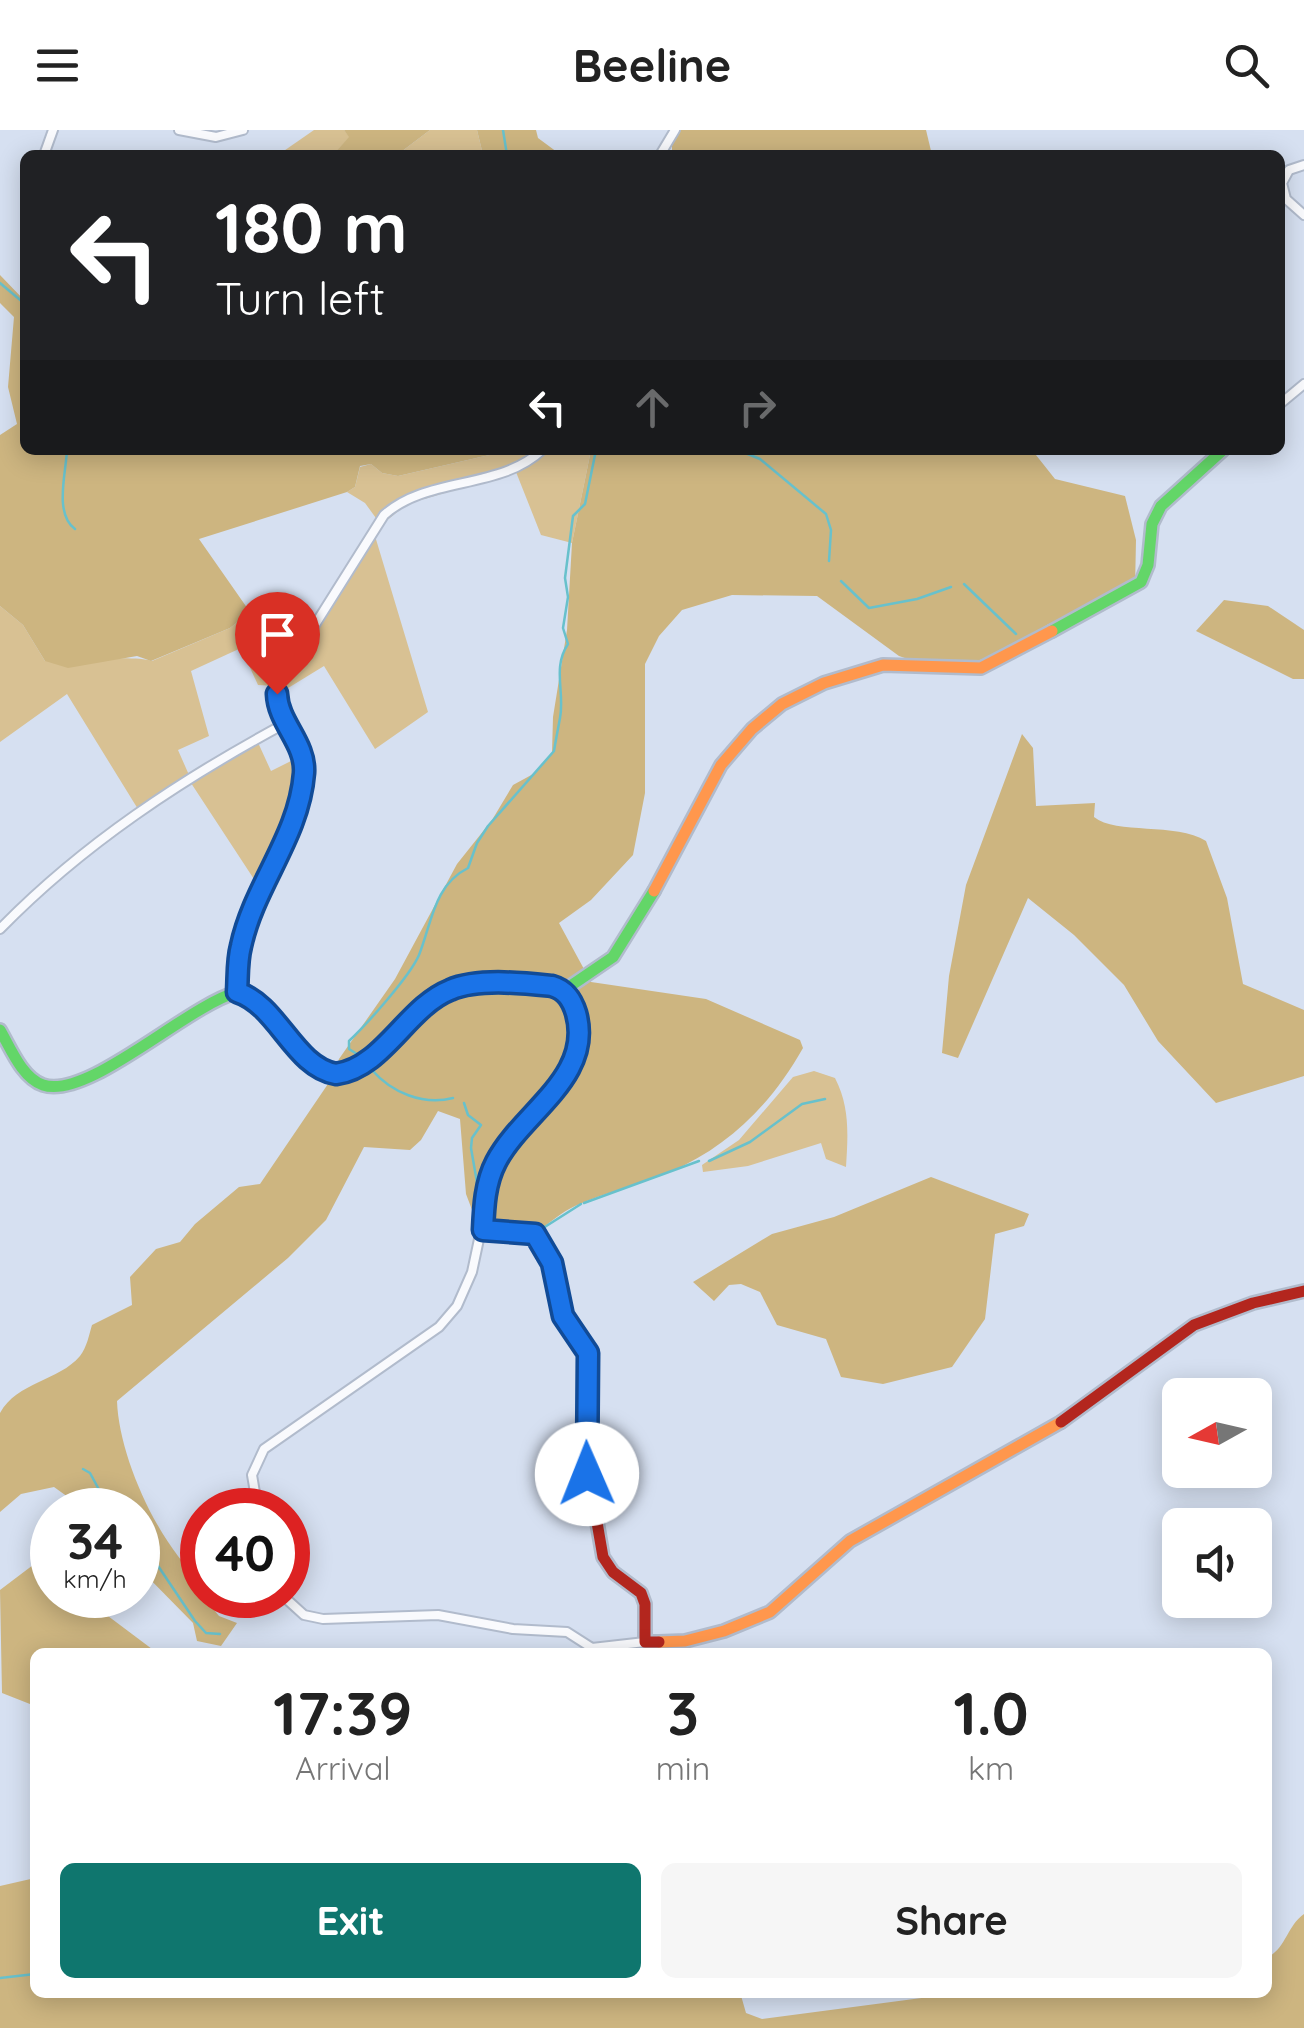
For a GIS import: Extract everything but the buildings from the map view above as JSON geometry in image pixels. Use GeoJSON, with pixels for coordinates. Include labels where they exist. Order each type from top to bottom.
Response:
{"type":"FeatureCollection","features":[{"type":"Feature","properties":{"kind":"street"},"geometry":{"type":"LineString","coordinates":[[179,130],[216,137],[243,130]]}},
{"type":"Feature","properties":{"kind":"street"},"geometry":{"type":"LineString","coordinates":[[1285,195],[1304,215]]}},
{"type":"Feature","properties":{"kind":"street"},"geometry":{"type":"LineString","coordinates":[[237,992],[243,937],[283,850],[302,790],[304,759],[277,697],[284,674],[388,512],[405,502],[517,467],[535,455]]}},
{"type":"Feature","properties":{"kind":"street"},"geometry":{"type":"LineString","coordinates":[[0,1030],[32,1078],[48,1086],[64,1086],[114,1064],[215,998],[237,992],[259,1004],[319,1067],[336,1074],[362,1064],[431,1000],[455,988],[538,985],[563,990],[602,968],[613,957],[722,764],[769,714],[814,688],[892,663],[909,662],[954,672],[981,668],[1134,588],[1145,576],[1150,525],[1158,509],[1217,455]]}},
{"type":"Feature","properties":{"kind":"street"},"geometry":{"type":"LineString","coordinates":[[0,929],[58,875],[141,809],[286,723]]}},
{"type":"Feature","properties":{"kind":"street"},"geometry":{"type":"LineString","coordinates":[[254,1488],[252,1475],[264,1449],[448,1318],[466,1289],[483,1230],[486,1192],[495,1164],[576,1059],[580,1037],[577,1015],[563,990]]}},
{"type":"Feature","properties":{"kind":"street"},"geometry":{"type":"LineString","coordinates":[[483,1230],[537,1235],[552,1263],[563,1316],[586,1345],[585,1454],[603,1557],[645,1604],[644,1642]]}},
{"type":"Feature","properties":{"kind":"street"},"geometry":{"type":"LineString","coordinates":[[310,1616],[323,1620],[438,1615],[513,1628],[567,1632],[592,1648],[685,1640],[724,1631],[770,1612],[850,1541],[1068,1420],[1194,1325],[1253,1303],[1304,1291]]}},
{"type":"Feature","properties":{"kind":"shaded area"},"geometry":{"type":"Polygon","coordinates":[[[314,130],[344,130],[350,137],[338,150],[285,150],[314,130]]]}},
{"type":"Feature","properties":{"kind":"shaded area"},"geometry":{"type":"Polygon","coordinates":[[[344,130],[430,130],[404,150],[337,150],[349,137],[344,130]]]}},
{"type":"Feature","properties":{"kind":"shaded area"},"geometry":{"type":"Polygon","coordinates":[[[430,130],[477,130],[482,150],[404,150],[430,130]]]}},
{"type":"Feature","properties":{"kind":"shaded area"},"geometry":{"type":"Polygon","coordinates":[[[477,130],[536,130],[538,138],[554,150],[482,150],[477,130]]]}},
{"type":"Feature","properties":{"kind":"shaded area"},"geometry":{"type":"Polygon","coordinates":[[[672,130],[926,130],[931,150],[672,150],[672,130]]]}},
{"type":"Feature","properties":{"kind":"shaded area"},"geometry":{"type":"Polygon","coordinates":[[[0,275],[20,296],[20,455],[489,455],[398,476],[382,473],[371,464],[360,466],[355,487],[347,492],[199,539],[250,612],[230,628],[151,661],[137,656],[68,668],[45,661],[23,625],[0,606],[0,435],[17,424],[8,387],[14,317],[0,303],[0,275]]]}},
{"type":"Feature","properties":{"kind":"shaded area"},"geometry":{"type":"Polygon","coordinates":[[[489,455],[590,455],[572,543],[541,535],[516,472],[407,504],[381,525],[365,503],[347,492],[355,487],[360,467],[371,464],[382,473],[398,476],[489,455]]]}},
{"type":"Feature","properties":{"kind":"shaded area"},"geometry":{"type":"Polygon","coordinates":[[[590,455],[1036,455],[1055,479],[1125,496],[1136,540],[1135,589],[1047,625],[993,656],[958,667],[934,668],[899,656],[817,596],[732,595],[682,610],[659,636],[645,664],[645,793],[633,855],[591,900],[559,923],[591,982],[706,999],[800,1040],[803,1048],[778,1087],[747,1121],[712,1149],[670,1172],[575,1206],[537,1232],[477,1223],[466,1194],[460,1119],[438,1111],[421,1140],[410,1150],[364,1147],[326,1220],[288,1258],[117,1401],[125,1448],[139,1488],[30,1488],[30,1492],[21,1494],[0,1512],[0,1413],[7,1403],[80,1356],[92,1325],[132,1305],[130,1277],[156,1249],[180,1242],[239,1187],[260,1184],[395,979],[457,864],[492,820],[513,785],[535,773],[552,753],[553,717],[567,630],[572,543],[590,455]]]}},
{"type":"Feature","properties":{"kind":"shaded area"},"geometry":{"type":"Polygon","coordinates":[[[375,536],[428,712],[375,749],[324,666],[280,693],[276,686],[258,685],[241,648],[191,671],[209,736],[178,750],[189,775],[255,736],[271,771],[303,755],[304,792],[265,896],[191,783],[141,814],[67,694],[0,742],[0,606],[23,625],[45,661],[152,661],[230,628],[250,612],[280,676],[375,536]]]}},
{"type":"Feature","properties":{"kind":"shaded area"},"geometry":{"type":"Polygon","coordinates":[[[1224,600],[1268,606],[1304,630],[1304,679],[1293,679],[1196,631],[1224,600]]]}},
{"type":"Feature","properties":{"kind":"shaded area"},"geometry":{"type":"Polygon","coordinates":[[[1022,734],[1033,748],[1036,806],[1095,803],[1094,817],[1104,822],[1179,832],[1206,841],[1227,898],[1243,984],[1304,1010],[1304,1076],[1216,1103],[1158,1041],[1124,985],[1074,935],[1028,898],[958,1058],[942,1053],[949,976],[966,885],[1022,734]]]}},
{"type":"Feature","properties":{"kind":"shaded area"},"geometry":{"type":"Polygon","coordinates":[[[814,1071],[835,1078],[840,1089],[847,1121],[846,1167],[826,1159],[821,1143],[748,1166],[703,1172],[702,1165],[739,1140],[793,1077],[814,1071]]]}},
{"type":"Feature","properties":{"kind":"shaded area"},"geometry":{"type":"Polygon","coordinates":[[[931,1177],[1029,1214],[1024,1226],[995,1234],[985,1319],[952,1367],[883,1384],[841,1377],[826,1339],[777,1325],[760,1292],[741,1284],[729,1285],[714,1301],[693,1282],[772,1234],[834,1217],[931,1177]]]}},
{"type":"Feature","properties":{"kind":"shaded area"},"geometry":{"type":"Polygon","coordinates":[[[160,1529],[180,1558],[180,1610],[160,1589],[160,1529]]]}},
{"type":"Feature","properties":{"kind":"shaded area"},"geometry":{"type":"Polygon","coordinates":[[[30,1567],[30,1618],[111,1618],[151,1648],[30,1648],[30,1704],[2,1693],[0,1590],[30,1567]]]}},
{"type":"Feature","properties":{"kind":"shaded area"},"geometry":{"type":"Polygon","coordinates":[[[188,1618],[224,1618],[237,1623],[221,1646],[197,1641],[188,1618]]]}},
{"type":"Feature","properties":{"kind":"shaded area"},"geometry":{"type":"Polygon","coordinates":[[[30,1879],[30,1998],[742,1998],[746,2013],[762,2019],[921,1998],[1272,1998],[1272,1954],[1304,1914],[1304,2028],[0,2028],[0,1886],[30,1879]]]}},
{"type":"Feature","properties":{"kind":"waterway"},"geometry":{"type":"LineString","coordinates":[[503,130],[506,150]]}},
{"type":"Feature","properties":{"kind":"waterway"},"geometry":{"type":"LineString","coordinates":[[0,283],[20,300]]}},
{"type":"Feature","properties":{"kind":"waterway"},"geometry":{"type":"LineString","coordinates":[[67,455],[63,503],[75,529]]}},
{"type":"Feature","properties":{"kind":"waterway"},"geometry":{"type":"LineString","coordinates":[[360,1056],[349,1049],[349,1041],[414,964],[441,894],[468,868],[488,826],[554,751],[561,708],[561,662],[568,644],[563,628],[573,516],[585,504],[595,455]]}},
{"type":"Feature","properties":{"kind":"waterway"},"geometry":{"type":"LineString","coordinates":[[750,455],[826,514],[831,530],[829,561]]}},
{"type":"Feature","properties":{"kind":"waterway"},"geometry":{"type":"LineString","coordinates":[[841,581],[869,608],[917,599],[951,587]]}},
{"type":"Feature","properties":{"kind":"waterway"},"geometry":{"type":"LineString","coordinates":[[964,584],[1016,634]]}},
{"type":"Feature","properties":{"kind":"waterway"},"geometry":{"type":"LineString","coordinates":[[372,1070],[388,1085],[408,1095],[430,1100],[453,1098]]}},
{"type":"Feature","properties":{"kind":"waterway"},"geometry":{"type":"LineString","coordinates":[[709,1161],[750,1142],[802,1104],[825,1099]]}},
{"type":"Feature","properties":{"kind":"waterway"},"geometry":{"type":"LineString","coordinates":[[464,1103],[468,1115],[481,1125],[472,1138],[471,1148],[479,1194]]}},
{"type":"Feature","properties":{"kind":"waterway"},"geometry":{"type":"LineString","coordinates":[[584,1203],[699,1161]]}},
{"type":"Feature","properties":{"kind":"waterway"},"geometry":{"type":"LineString","coordinates":[[540,1230],[581,1204]]}},
{"type":"Feature","properties":{"kind":"waterway"},"geometry":{"type":"LineString","coordinates":[[488,1209],[494,1225]]}},
{"type":"Feature","properties":{"kind":"waterway"},"geometry":{"type":"LineString","coordinates":[[83,1469],[98,1488]]}},
{"type":"Feature","properties":{"kind":"waterway"},"geometry":{"type":"LineString","coordinates":[[160,1569],[206,1633],[220,1634]]}},
{"type":"Feature","properties":{"kind":"waterway"},"geometry":{"type":"LineString","coordinates":[[0,1978],[30,1975]]}},
{"type":"Feature","properties":{"kind":"traffic: fast"},"geometry":{"type":"LineString","coordinates":[[1052,631],[1141,582],[1148,565],[1152,524],[1161,506],[1217,455]]}},
{"type":"Feature","properties":{"kind":"traffic: fast"},"geometry":{"type":"LineString","coordinates":[[0,1030],[29,1076],[43,1085],[62,1086],[110,1066],[191,1015],[237,992],[263,1011],[308,1058],[336,1074],[374,1053],[428,1004],[457,989],[512,984],[563,991],[613,957],[654,891]]}},
{"type":"Feature","properties":{"kind":"traffic: slow"},"geometry":{"type":"LineString","coordinates":[[654,891],[721,765],[752,729],[782,704],[824,683],[883,665],[981,668],[1052,631]]}},
{"type":"Feature","properties":{"kind":"traffic: slow"},"geometry":{"type":"LineString","coordinates":[[659,1642],[685,1641],[724,1631],[770,1612],[850,1541],[1061,1422]]}},
{"type":"Feature","properties":{"kind":"traffic: jam"},"geometry":{"type":"LineString","coordinates":[[483,1230],[537,1235],[552,1263],[563,1316],[586,1345],[585,1453],[603,1557],[613,1572],[641,1593],[645,1604],[645,1642],[659,1642]]}},
{"type":"Feature","properties":{"kind":"traffic: jam"},"geometry":{"type":"LineString","coordinates":[[1061,1422],[1194,1325],[1253,1303],[1304,1291]]}},
{"type":"Feature","properties":{"kind":"route"},"geometry":{"type":"LineString","coordinates":[[277,694],[281,715],[303,754],[302,790],[283,850],[243,937],[237,992],[259,1004],[319,1067],[336,1074],[362,1064],[431,1000],[462,986],[552,986],[563,990],[574,1006],[580,1037],[576,1059],[495,1164],[486,1192],[483,1230],[535,1234],[546,1247],[557,1279],[563,1316],[588,1353],[587,1474]]}}]}
